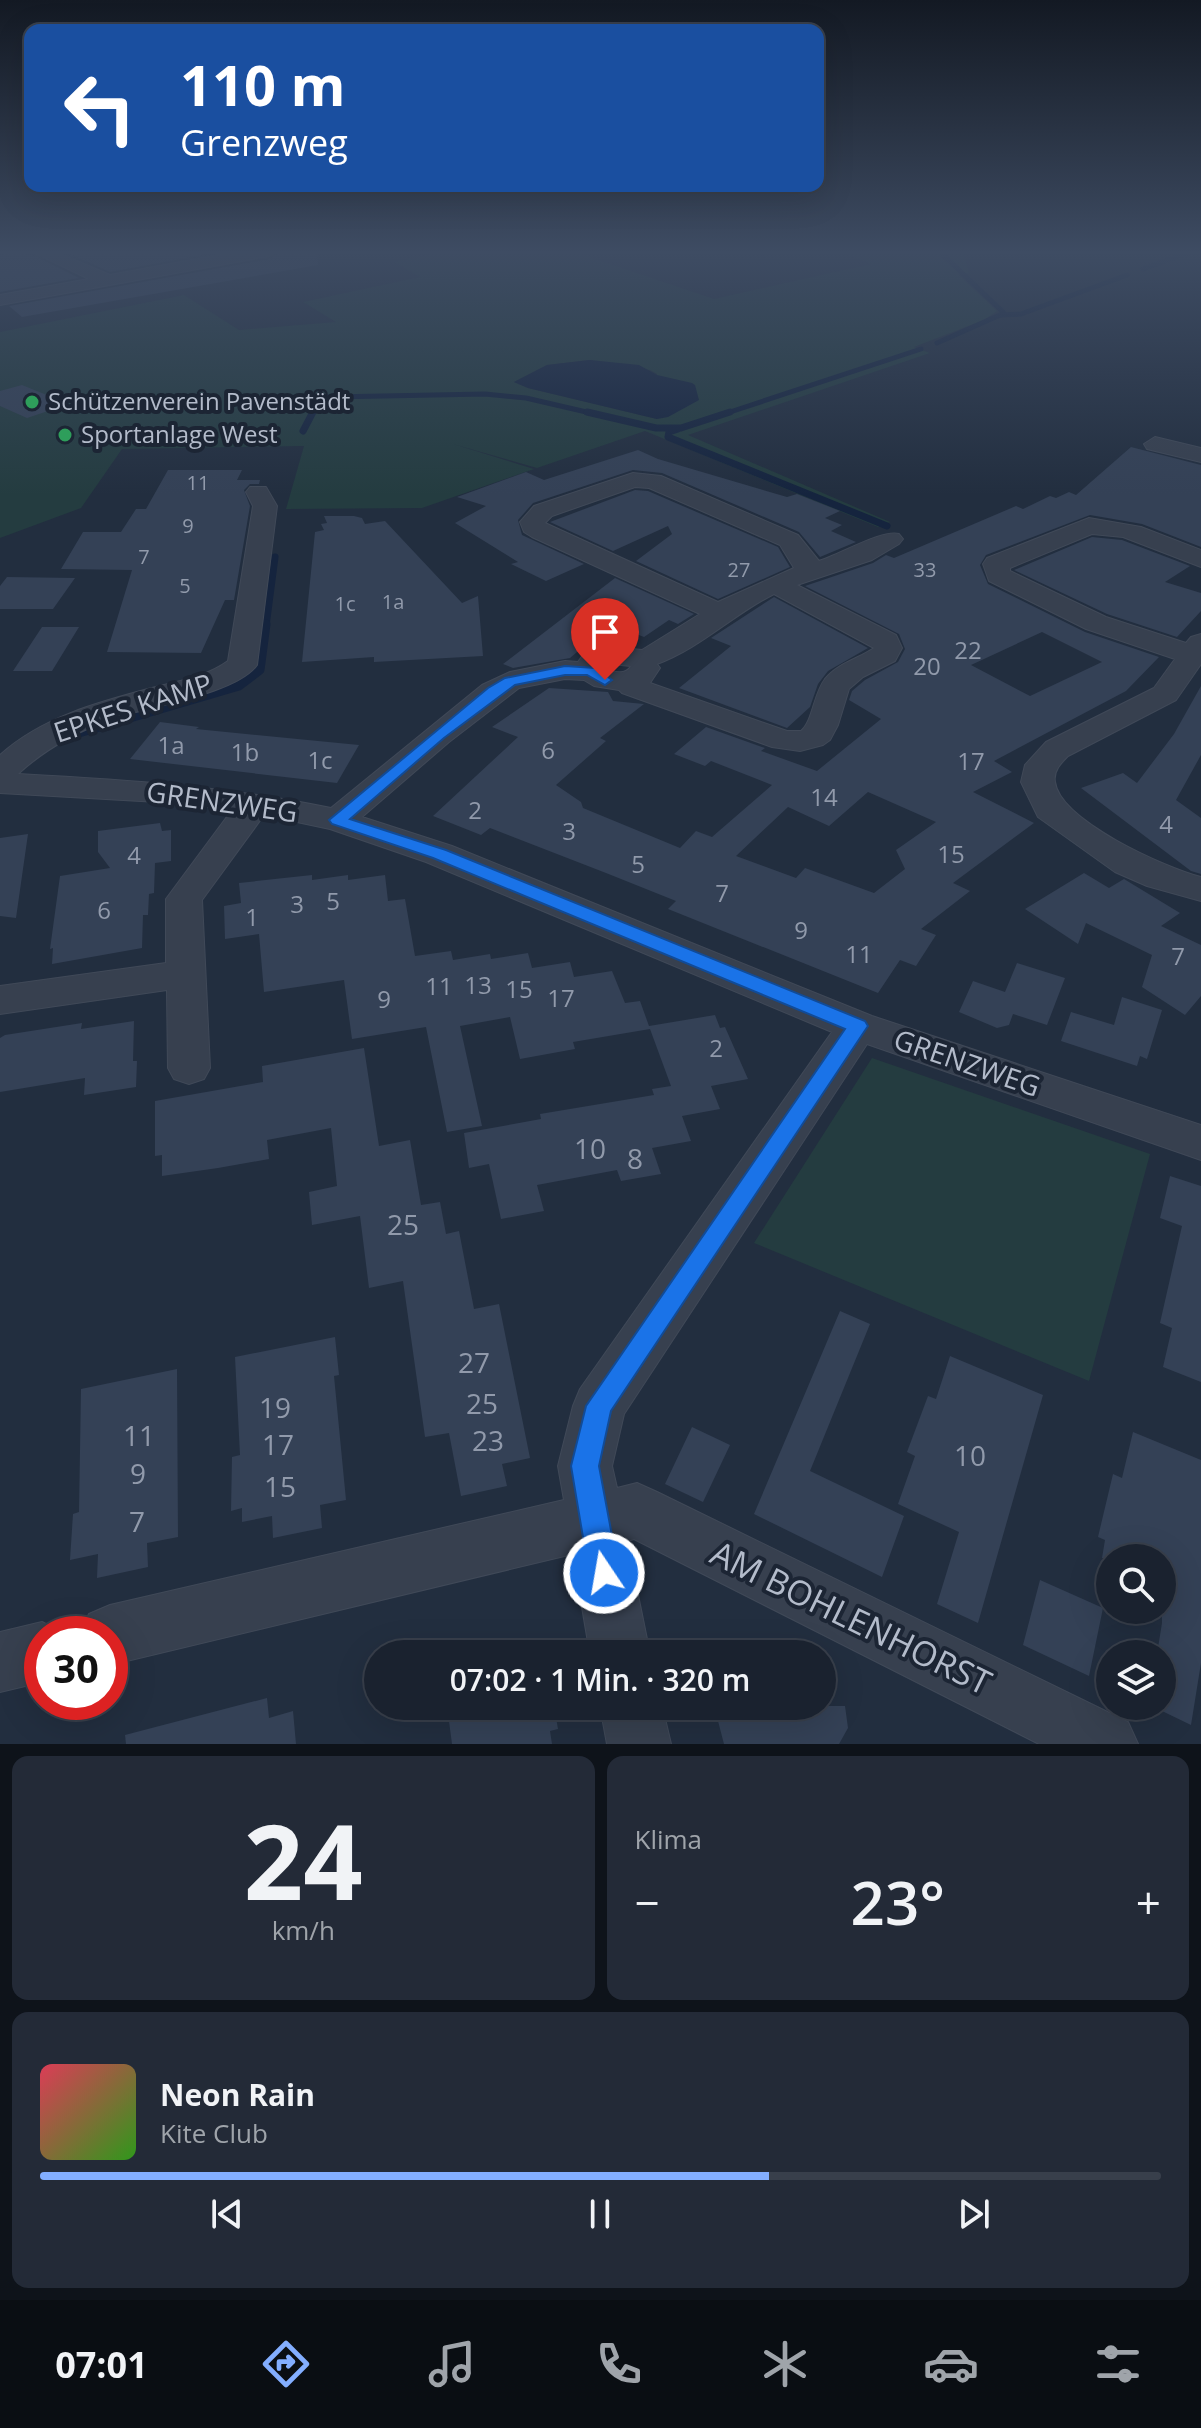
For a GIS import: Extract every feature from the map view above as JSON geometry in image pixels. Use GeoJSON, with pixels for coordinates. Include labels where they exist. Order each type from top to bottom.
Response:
{"type":"FeatureCollection","features":[{"type":"Feature","properties":{"kind":"street"},"geometry":{"type":"LineString","coordinates":[[1155,444],[1201,455]]}},
{"type":"Feature","properties":{"kind":"street"},"geometry":{"type":"LineString","coordinates":[[720,613],[541,532],[533,527],[532,522],[543,511],[633,480],[653,481],[789,540],[804,563],[814,569]]}},
{"type":"Feature","properties":{"kind":"street","name":"EPKES KAMP"},"geometry":{"type":"LineString","coordinates":[[0,773],[27,747],[63,725],[224,678],[242,665],[265,506],[258,492]]}},
{"type":"Feature","properties":{"kind":"street"},"geometry":{"type":"LineString","coordinates":[[1201,559],[1119,527],[1104,525],[1089,526],[1048,545],[1004,558],[996,564],[998,575],[1096,623],[1196,649],[1165,694],[1057,749],[1041,765],[1038,782],[1050,810],[1115,856],[1160,878],[1201,889]]}},
{"type":"Feature","properties":{"kind":"street"},"geometry":{"type":"LineString","coordinates":[[338,820],[493,691],[510,681],[539,674],[591,671],[605,680],[634,671],[720,613],[775,584],[814,569],[851,561],[890,539]]}},
{"type":"Feature","properties":{"kind":"street"},"geometry":{"type":"LineString","coordinates":[[634,671],[633,687],[783,740],[800,743],[818,735],[825,726],[830,692],[838,682],[885,655],[888,648],[886,641],[775,584]]}},
{"type":"Feature","properties":{"kind":"street","name":"GRENZWEG"},"geometry":{"type":"LineString","coordinates":[[0,783],[161,791],[255,803],[338,820],[439,854],[858,1026],[1201,1143]]}},
{"type":"Feature","properties":{"kind":"street"},"geometry":{"type":"LineString","coordinates":[[189,1068],[184,899],[255,803]]}},
{"type":"Feature","properties":{"kind":"street"},"geometry":{"type":"LineString","coordinates":[[0,1000],[185,974]]}},
{"type":"Feature","properties":{"kind":"street"},"geometry":{"type":"LineString","coordinates":[[617,1640],[585,1466],[599,1406],[858,1026]]}},
{"type":"Feature","properties":{"kind":"street","name":"AM BOHLENHORST"},"geometry":{"type":"LineString","coordinates":[[128,1631],[637,1511],[1106,1744]]}},
{"type":"Feature","properties":{"kind":"street"},"geometry":{"type":"LineString","coordinates":[[0,1662],[24,1656]]}},
{"type":"Feature","properties":{"kind":"street"},"geometry":{"type":"LineString","coordinates":[[634,1720],[639,1744]]}},
{"type":"Feature","properties":{"kind":"green space"},"geometry":{"type":"Polygon","coordinates":[[[0,332],[952,332],[914,347],[930,353],[688,435],[890,522],[878,527],[645,431],[537,468],[453,444],[534,469],[422,508],[286,509],[304,446],[122,449],[81,508],[0,538],[0,332]],[[589,360],[547,365],[514,382],[657,419],[657,374],[650,370],[589,360]]]}},
{"type":"Feature","properties":{"kind":"green space"},"geometry":{"type":"Polygon","coordinates":[[[872,1058],[1150,1154],[1089,1381],[754,1243],[872,1058]]]}},
{"type":"Feature","properties":{"kind":"water"},"geometry":{"type":"Polygon","coordinates":[[[590,360],[639,365],[657,375],[692,383],[699,400],[668,417],[657,419],[514,382],[547,365],[590,360]]]}},
{"type":"Feature","properties":{"kind":"building","name":"Schützenverein Pavenstädt"},"geometry":{"type":"Polygon","coordinates":[[[22,385],[69,404],[27,418],[0,406],[0,391],[22,385]]]}},
{"type":"Feature","properties":{"kind":"building"},"geometry":{"type":"Polygon","coordinates":[[[1131,447],[1201,465],[1201,547],[1142,524],[1090,515],[986,555],[980,565],[988,584],[1085,632],[1159,657],[1126,691],[994,761],[1012,772],[973,792],[1034,823],[953,883],[970,891],[921,929],[936,935],[916,966],[900,960],[878,993],[668,909],[676,901],[606,873],[490,828],[481,835],[433,816],[518,737],[492,727],[549,688],[608,692],[613,701],[644,704],[600,738],[606,741],[556,785],[581,802],[583,808],[680,848],[696,831],[712,837],[772,785],[711,761],[705,766],[674,754],[706,727],[817,771],[881,719],[849,700],[852,691],[865,680],[898,662],[905,649],[899,634],[805,586],[873,563],[886,555],[894,558],[1016,506],[1023,509],[1050,496],[1056,498],[1069,492],[1076,495],[1131,447]],[[1042,632],[971,665],[1030,696],[1102,662],[1042,632]],[[868,792],[829,826],[788,807],[736,856],[796,878],[805,868],[874,893],[905,869],[896,850],[936,822],[868,792]]]}},
{"type":"Feature","properties":{"kind":"building"},"geometry":{"type":"Polygon","coordinates":[[[638,450],[658,459],[787,497],[797,494],[840,511],[825,518],[842,525],[831,531],[856,542],[820,557],[799,532],[662,473],[633,470],[533,503],[518,520],[522,535],[584,564],[546,581],[511,564],[518,562],[455,523],[486,506],[457,497],[526,472],[544,480],[638,450]]]}},
{"type":"Feature","properties":{"kind":"building"},"geometry":{"type":"Polygon","coordinates":[[[168,470],[242,470],[237,480],[260,480],[259,484],[250,484],[244,490],[250,506],[234,600],[225,600],[201,653],[107,652],[132,570],[61,569],[83,532],[121,532],[136,509],[146,509],[168,470]]]}},
{"type":"Feature","properties":{"kind":"building"},"geometry":{"type":"Polygon","coordinates":[[[635,490],[648,491],[778,547],[790,567],[718,599],[636,561],[672,534],[668,526],[613,551],[550,522],[635,490]]]}},
{"type":"Feature","properties":{"kind":"building"},"geometry":{"type":"Polygon","coordinates":[[[324,516],[354,516],[362,518],[365,524],[385,521],[462,603],[478,596],[483,656],[374,662],[374,657],[302,662],[315,532],[324,530],[321,524],[327,523],[324,516]]]}},
{"type":"Feature","properties":{"kind":"building"},"geometry":{"type":"Polygon","coordinates":[[[1092,537],[1122,540],[1190,566],[1165,582],[1201,593],[1201,611],[1177,637],[1107,614],[1014,570],[1092,537]]]}},
{"type":"Feature","properties":{"kind":"building"},"geometry":{"type":"Polygon","coordinates":[[[7,577],[75,578],[53,609],[0,609],[0,586],[7,577]]]}},
{"type":"Feature","properties":{"kind":"building"},"geometry":{"type":"Polygon","coordinates":[[[615,578],[694,614],[678,624],[669,620],[644,637],[610,624],[570,658],[513,668],[503,664],[615,578]]]}},
{"type":"Feature","properties":{"kind":"building"},"geometry":{"type":"Polygon","coordinates":[[[774,597],[868,648],[828,671],[818,684],[810,707],[787,728],[679,688],[731,646],[711,638],[774,597]]]}},
{"type":"Feature","properties":{"kind":"building"},"geometry":{"type":"Polygon","coordinates":[[[42,627],[79,627],[52,671],[13,671],[42,627]]]}},
{"type":"Feature","properties":{"kind":"building"},"geometry":{"type":"Polygon","coordinates":[[[1201,686],[1201,755],[1176,800],[1201,818],[1201,874],[1191,871],[1081,788],[1123,773],[1137,783],[1174,734],[1201,686]]]}},
{"type":"Feature","properties":{"kind":"building"},"geometry":{"type":"Polygon","coordinates":[[[160,722],[199,727],[196,729],[359,745],[337,783],[130,759],[160,722]]]}},
{"type":"Feature","properties":{"kind":"building"},"geometry":{"type":"Polygon","coordinates":[[[160,823],[162,831],[171,830],[171,861],[155,863],[154,893],[149,894],[148,915],[143,915],[142,948],[52,964],[53,948],[50,949],[60,876],[110,868],[98,852],[98,831],[160,823]]]}},
{"type":"Feature","properties":{"kind":"building"},"geometry":{"type":"Polygon","coordinates":[[[28,834],[16,918],[0,916],[0,838],[28,834]]]}},
{"type":"Feature","properties":{"kind":"building"},"geometry":{"type":"Polygon","coordinates":[[[1084,873],[1109,888],[1124,879],[1180,913],[1161,926],[1201,945],[1201,996],[1185,1015],[1142,987],[1152,955],[1086,923],[1078,944],[1025,909],[1084,873]]]}},
{"type":"Feature","properties":{"kind":"building"},"geometry":{"type":"Polygon","coordinates":[[[312,875],[312,880],[348,875],[348,880],[385,875],[388,901],[405,899],[415,956],[451,951],[453,960],[490,954],[491,959],[528,953],[532,968],[570,962],[574,977],[612,971],[625,1003],[640,1001],[649,1026],[715,1015],[720,1028],[725,1027],[748,1079],[711,1086],[720,1109],[682,1116],[691,1141],[652,1148],[661,1174],[621,1181],[617,1170],[537,1185],[544,1211],[501,1219],[489,1164],[469,1168],[464,1133],[541,1119],[540,1114],[654,1095],[652,1089],[671,1086],[650,1029],[573,1042],[575,1049],[520,1059],[510,1017],[460,1026],[482,1126],[447,1132],[426,1027],[352,1039],[344,980],[264,992],[259,934],[225,939],[224,906],[241,903],[239,883],[312,875]]]}},
{"type":"Feature","properties":{"kind":"building"},"geometry":{"type":"Polygon","coordinates":[[[1017,963],[1065,978],[1047,1025],[1013,1014],[1009,1025],[997,1028],[959,1012],[973,981],[1005,992],[1017,963]]]}},
{"type":"Feature","properties":{"kind":"building"},"geometry":{"type":"Polygon","coordinates":[[[1122,997],[1162,1010],[1147,1059],[1140,1056],[1137,1066],[1061,1041],[1071,1012],[1114,1025],[1122,997]]]}},
{"type":"Feature","properties":{"kind":"building"},"geometry":{"type":"Polygon","coordinates":[[[134,1021],[136,1087],[84,1095],[85,1078],[0,1092],[0,1038],[5,1035],[82,1023],[81,1029],[134,1021]]]}},
{"type":"Feature","properties":{"kind":"building"},"geometry":{"type":"Polygon","coordinates":[[[364,1048],[379,1146],[410,1140],[421,1205],[440,1202],[446,1234],[459,1231],[474,1309],[499,1304],[530,1458],[502,1464],[507,1486],[461,1496],[449,1433],[425,1437],[403,1281],[369,1288],[360,1216],[312,1225],[309,1192],[337,1186],[331,1128],[267,1140],[269,1159],[218,1168],[162,1176],[162,1155],[155,1156],[155,1101],[263,1082],[262,1066],[364,1048]]]}},
{"type":"Feature","properties":{"kind":"building"},"geometry":{"type":"Polygon","coordinates":[[[1170,1176],[1201,1186],[1201,1382],[1163,1367],[1172,1328],[1160,1323],[1182,1226],[1160,1218],[1170,1176]]]}},
{"type":"Feature","properties":{"kind":"building"},"geometry":{"type":"Polygon","coordinates":[[[840,1311],[870,1324],[810,1471],[904,1516],[882,1577],[754,1514],[840,1311]]]}},
{"type":"Feature","properties":{"kind":"building"},"geometry":{"type":"Polygon","coordinates":[[[335,1337],[339,1375],[334,1376],[346,1500],[320,1505],[322,1528],[273,1538],[272,1516],[242,1522],[242,1508],[231,1511],[232,1457],[240,1455],[235,1357],[335,1337]]]}},
{"type":"Feature","properties":{"kind":"building"},"geometry":{"type":"Polygon","coordinates":[[[950,1356],[1043,1395],[978,1623],[937,1604],[959,1532],[898,1504],[915,1456],[907,1452],[928,1396],[936,1399],[950,1356]]]}},
{"type":"Feature","properties":{"kind":"building"},"geometry":{"type":"Polygon","coordinates":[[[177,1369],[178,1537],[147,1543],[148,1567],[97,1578],[98,1554],[70,1560],[73,1514],[79,1512],[81,1389],[177,1369]]]}},
{"type":"Feature","properties":{"kind":"building"},"geometry":{"type":"Polygon","coordinates":[[[692,1427],[730,1445],[703,1502],[665,1484],[692,1427]]]}},
{"type":"Feature","properties":{"kind":"building"},"geometry":{"type":"Polygon","coordinates":[[[1133,1432],[1201,1460],[1201,1663],[1191,1725],[1176,1718],[1176,1640],[1159,1640],[1162,1624],[1176,1624],[1176,1544],[1104,1544],[1105,1540],[1098,1537],[1113,1474],[1122,1478],[1133,1432]]]}},
{"type":"Feature","properties":{"kind":"building"},"geometry":{"type":"Polygon","coordinates":[[[1040,1580],[1096,1605],[1096,1624],[1100,1624],[1089,1676],[1023,1645],[1040,1580]]]}},
{"type":"Feature","properties":{"kind":"building"},"geometry":{"type":"Polygon","coordinates":[[[267,1698],[269,1718],[293,1711],[296,1744],[126,1744],[125,1735],[267,1698]]]}},
{"type":"Feature","properties":{"kind":"building"},"geometry":{"type":"Polygon","coordinates":[[[836,1706],[845,1706],[848,1728],[839,1744],[724,1744],[718,1721],[836,1720],[836,1706]]]}},
{"type":"Feature","properties":{"kind":"building"},"geometry":{"type":"Polygon","coordinates":[[[449,1720],[556,1720],[558,1729],[550,1731],[552,1744],[452,1744],[449,1720]]]}},
{"type":"Feature","properties":{"kind":"waterway"},"geometry":{"type":"LineString","coordinates":[[937,343],[961,332]]}},
{"type":"Feature","properties":{"kind":"waterway"},"geometry":{"type":"LineString","coordinates":[[724,414],[921,349]]}},
{"type":"Feature","properties":{"kind":"waterway"},"geometry":{"type":"LineString","coordinates":[[235,399],[485,394],[526,398],[595,414]]}},
{"type":"Feature","properties":{"kind":"waterway"},"geometry":{"type":"LineString","coordinates":[[313,412],[319,400]]}},
{"type":"Feature","properties":{"kind":"waterway"},"geometry":{"type":"LineString","coordinates":[[303,431],[313,412]]}},
{"type":"Feature","properties":{"kind":"waterway"},"geometry":{"type":"LineString","coordinates":[[587,412],[656,428],[681,428],[730,412]]}},
{"type":"Feature","properties":{"kind":"waterway"},"geometry":{"type":"LineString","coordinates":[[678,429],[669,432],[668,437],[887,526]]}},
{"type":"Feature","properties":{"kind":"waterway"},"geometry":{"type":"LineString","coordinates":[[266,626],[275,557]]}},
{"type":"Feature","properties":{"kind":"waterway"},"geometry":{"type":"LineString","coordinates":[[72,735],[239,686],[260,670],[266,624]]}},
{"type":"Feature","properties":{"kind":"place","name":"Schützenverein Pavenstädt"},"geometry":{"type":"Point","coordinates":[32,402]}},
{"type":"Feature","properties":{"kind":"place","name":"Sportanlage West"},"geometry":{"type":"Point","coordinates":[65,435]}},
{"type":"Feature","properties":{"kind":"route"},"geometry":{"type":"LineString","coordinates":[[604,1573],[585,1466],[599,1406],[858,1026],[439,854],[338,820],[438,735],[510,681],[565,670],[591,671],[605,680]]}}]}
